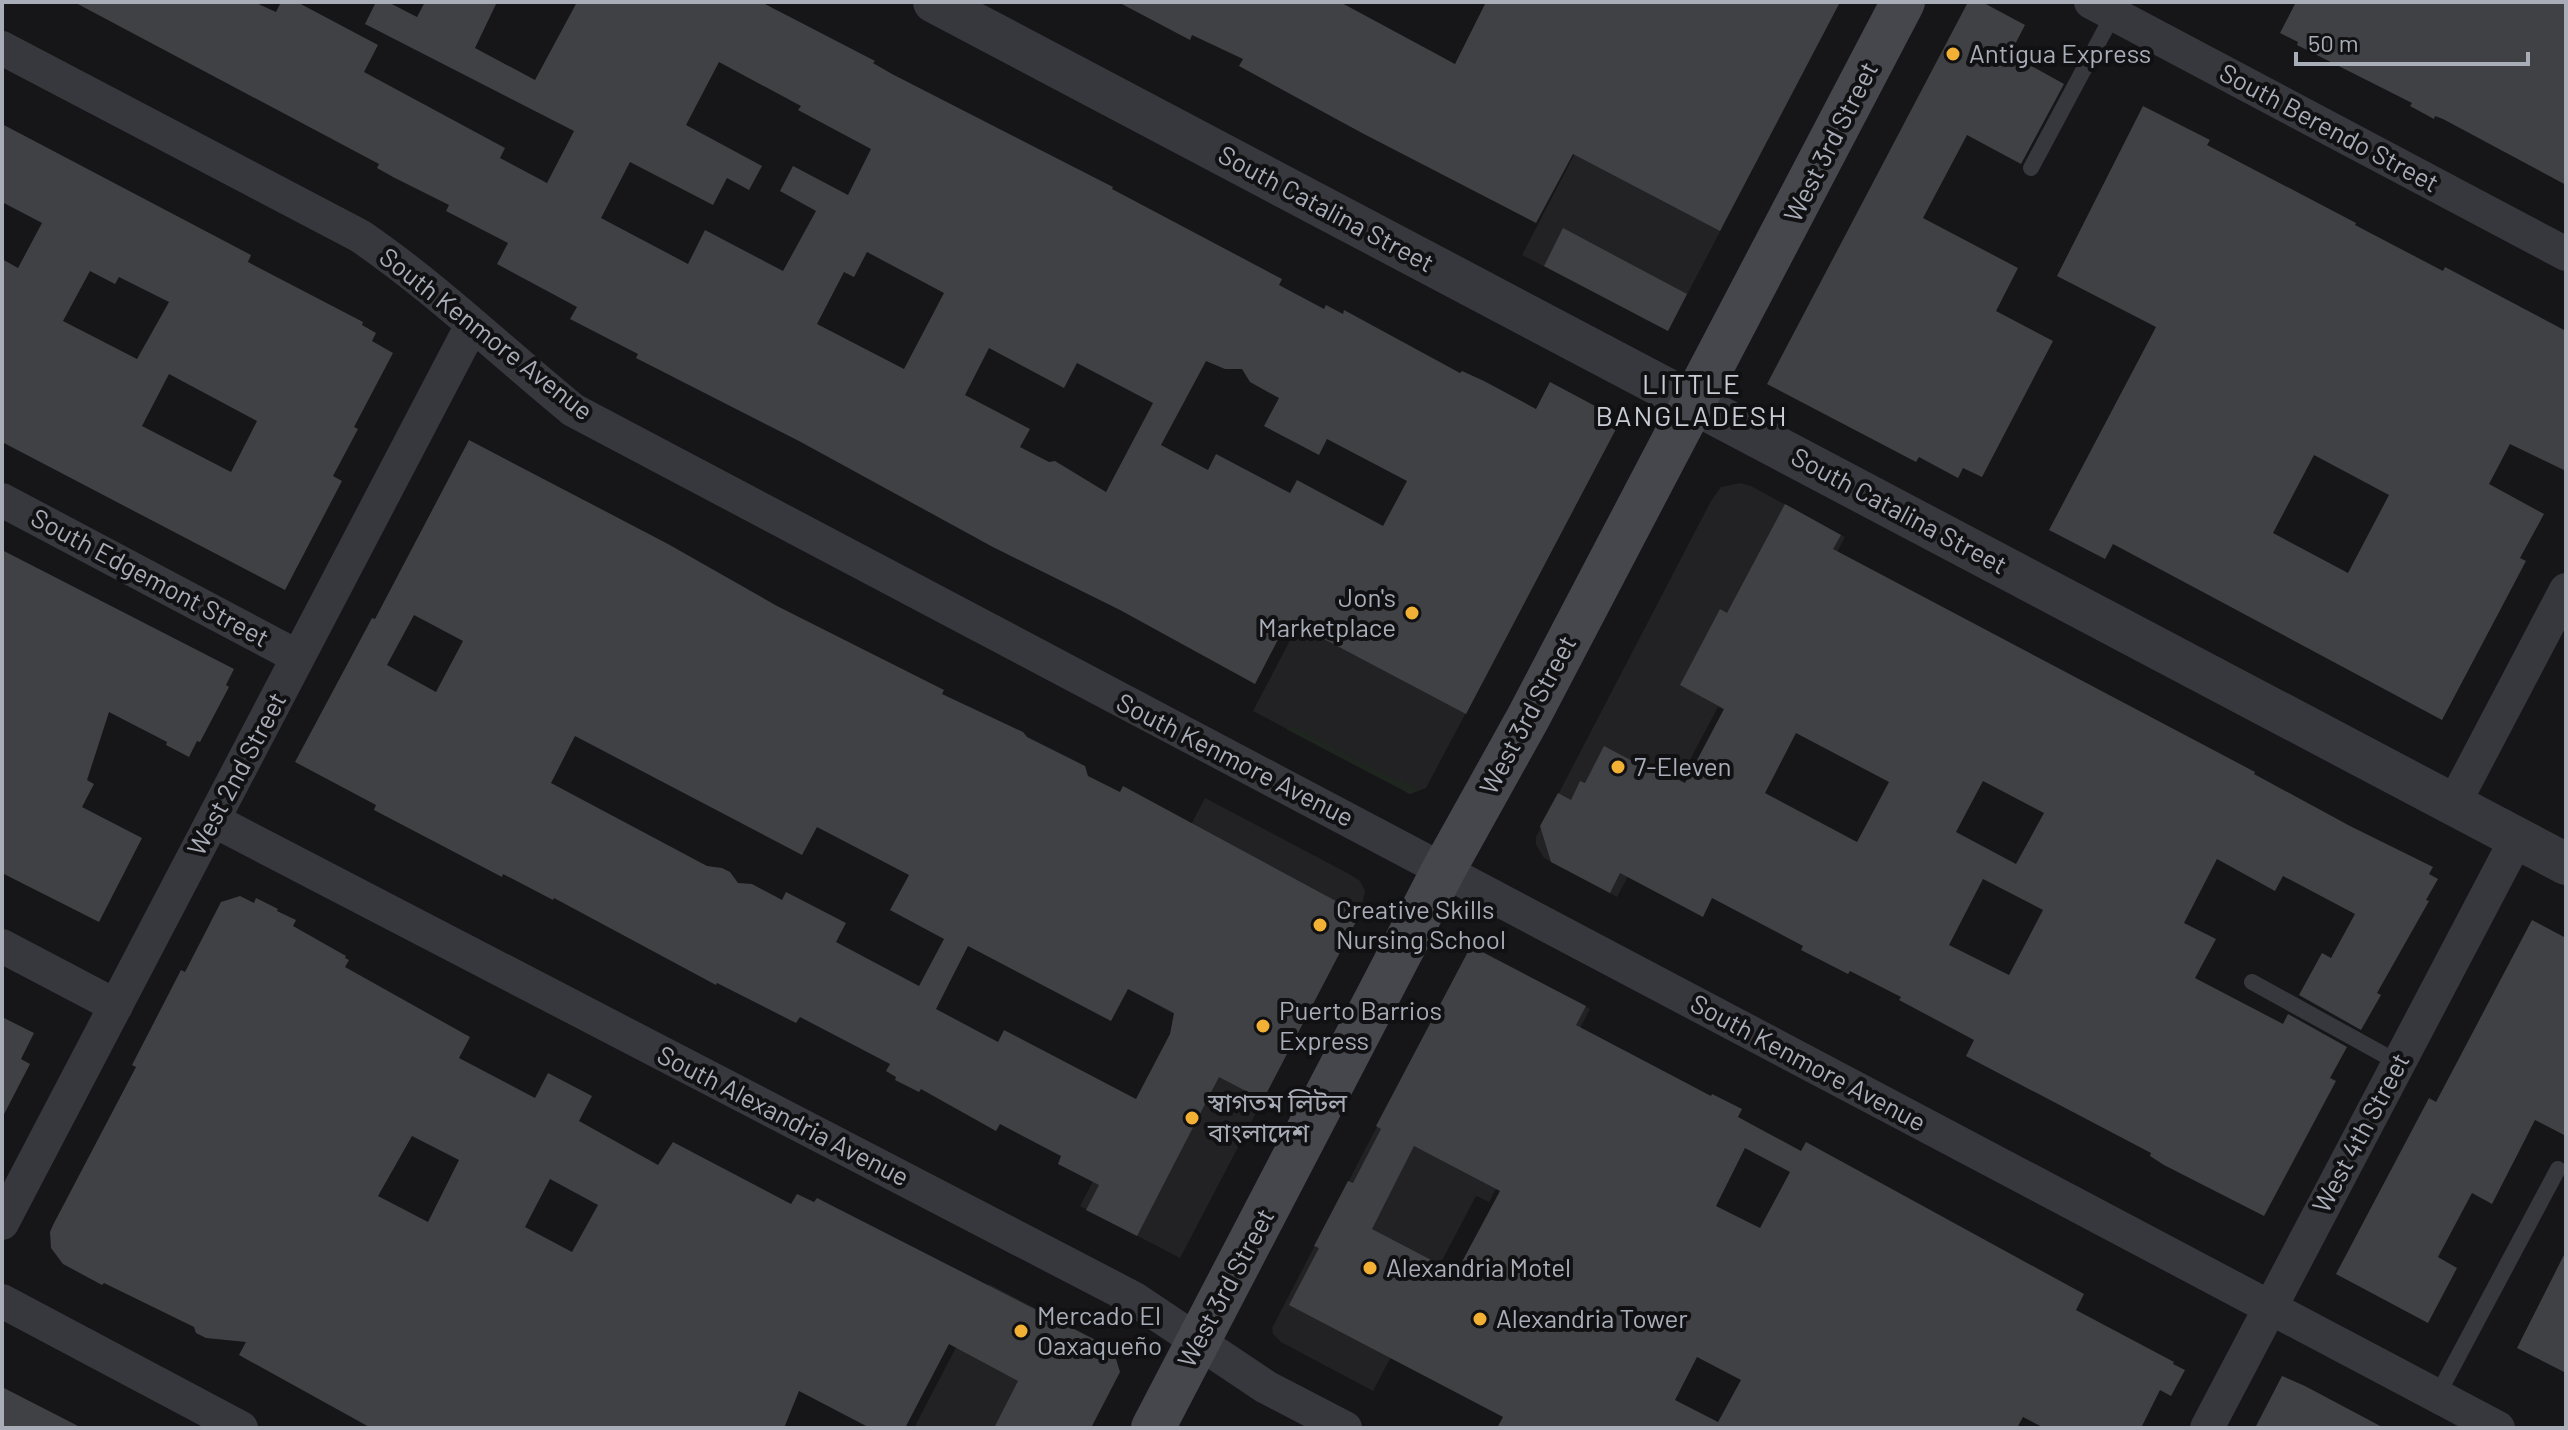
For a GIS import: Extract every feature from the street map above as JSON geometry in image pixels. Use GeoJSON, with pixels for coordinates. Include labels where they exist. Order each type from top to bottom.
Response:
{"type":"FeatureCollection","features":[{"type":"Feature","properties":{"kind":"main road","name":"West 3rd Street"},"geometry":{"type":"LineString","coordinates":[[1153,1428],[1444,869],[1528,718],[1903,2]]}},
{"type":"Feature","properties":{"kind":"street","name":"South Catalina Street"},"geometry":{"type":"LineString","coordinates":[[934,2],[2566,864]]}},
{"type":"Feature","properties":{"kind":"street","name":"South Berendo Street"},"geometry":{"type":"LineString","coordinates":[[2103,8],[2566,254]]}},
{"type":"Feature","properties":{"kind":"street","name":"South Kenmore Avenue"},"geometry":{"type":"LineString","coordinates":[[2,48],[360,236],[405,268],[573,410],[2498,1428]]}},
{"type":"Feature","properties":{"kind":"street","name":"West 2nd Street"},"geometry":{"type":"LineString","coordinates":[[2,1223],[472,325]]}},
{"type":"Feature","properties":{"kind":"street","name":"South Edgemont Street"},"geometry":{"type":"LineString","coordinates":[[2,500],[298,657]]}},
{"type":"Feature","properties":{"kind":"street"},"geometry":{"type":"LineString","coordinates":[[2453,805],[2566,590]]}},
{"type":"Feature","properties":{"kind":"street","name":"South Alexandria Avenue"},"geometry":{"type":"LineString","coordinates":[[213,820],[1133,1298],[1266,1387],[1345,1428]]}},
{"type":"Feature","properties":{"kind":"street","name":"West 4th Street"},"geometry":{"type":"LineString","coordinates":[[2207,1428],[2517,838]]}},
{"type":"Feature","properties":{"kind":"street"},"geometry":{"type":"LineString","coordinates":[[2,946],[116,1006]]}},
{"type":"Feature","properties":{"kind":"street"},"geometry":{"type":"LineString","coordinates":[[2,1301],[241,1428]]}},
{"type":"Feature","properties":{"kind":"lane"},"geometry":{"type":"LineString","coordinates":[[2031,168],[2103,8]]}},
{"type":"Feature","properties":{"kind":"lane"},"geometry":{"type":"LineString","coordinates":[[2252,982],[2397,1062]]}},
{"type":"Feature","properties":{"kind":"lane"},"geometry":{"type":"LineString","coordinates":[[2437,1396],[2558,1169]]}},
{"type":"Feature","properties":{"kind":"shaded area"},"geometry":{"type":"Polygon","coordinates":[[[1745,2],[1840,2],[1668,331],[1522,255],[1624,59],[1745,2]]]}},
{"type":"Feature","properties":{"kind":"shaded area"},"geometry":{"type":"Polygon","coordinates":[[[1550,382],[1610,414],[1617,427],[1426,788],[1410,794],[1253,711],[1357,512],[1455,564],[1550,382]]]}},
{"type":"Feature","properties":{"kind":"shaded area"},"geometry":{"type":"Polygon","coordinates":[[[1740,483],[1845,537],[1748,722],[1718,707],[1617,897],[1544,858],[1536,845],[1536,837],[1711,501],[1721,487],[1740,483]]]}},
{"type":"Feature","properties":{"kind":"shaded area"},"geometry":{"type":"Polygon","coordinates":[[[1293,726],[1420,790],[1410,794],[1286,729],[1293,726]]]}},
{"type":"Feature","properties":{"kind":"shaded area"},"geometry":{"type":"Polygon","coordinates":[[[1205,798],[1351,875],[1360,881],[1365,891],[1360,914],[1180,1258],[1080,1206],[1179,1017],[1110,979],[1205,798]]]}},
{"type":"Feature","properties":{"kind":"shaded area"},"geometry":{"type":"Polygon","coordinates":[[[1471,946],[1590,1009],[1489,1202],[1476,1196],[1373,1391],[1281,1342],[1273,1334],[1272,1328],[1471,946]]]}},
{"type":"Feature","properties":{"kind":"shaded area"},"geometry":{"type":"Polygon","coordinates":[[[989,1284],[1113,1349],[1091,1428],[914,1428],[989,1284]]]}},
{"type":"Feature","properties":{"kind":"building"},"geometry":{"type":"Polygon","coordinates":[[[74,2],[254,2],[276,12],[281,2],[297,2],[378,45],[364,72],[505,148],[500,158],[547,183],[574,131],[365,24],[376,2],[388,2],[417,17],[425,2],[497,2],[475,48],[535,80],[577,2],[761,2],[1282,279],[1279,285],[1324,309],[1326,305],[1343,314],[1344,310],[1460,373],[1462,371],[1484,381],[1536,409],[1550,382],[1610,414],[1617,427],[1466,714],[1288,620],[1255,684],[1120,610],[991,546],[799,441],[636,358],[638,354],[570,319],[577,307],[497,264],[508,243],[446,211],[449,205],[377,168],[379,164],[74,2]],[[719,62],[686,125],[762,166],[749,190],[727,178],[713,205],[630,162],[601,218],[688,264],[705,230],[783,271],[816,211],[780,191],[793,166],[848,195],[871,149],[798,110],[801,106],[719,62]],[[867,252],[854,277],[844,272],[817,324],[904,369],[944,293],[867,252]],[[989,348],[965,395],[1030,429],[1020,447],[1049,462],[1055,461],[1106,492],[1153,403],[1077,363],[1064,388],[989,348]],[[1206,361],[1161,445],[1208,470],[1216,454],[1290,493],[1297,480],[1383,526],[1407,481],[1327,439],[1319,455],[1264,426],[1279,398],[1250,382],[1242,369],[1225,369],[1206,361]]]}},
{"type":"Feature","properties":{"kind":"building"},"geometry":{"type":"Polygon","coordinates":[[[1118,2],[1340,2],[1455,64],[1486,2],[1840,2],[1720,231],[1573,154],[1536,223],[1239,66],[1243,59],[1192,35],[1190,40],[1118,2]]]}},
{"type":"Feature","properties":{"kind":"building"},"geometry":{"type":"Polygon","coordinates":[[[1968,2],[1982,2],[2025,25],[2010,54],[2064,84],[2021,164],[1967,135],[1923,218],[2018,268],[1996,311],[2053,341],[1982,477],[1963,468],[1958,478],[1919,457],[1916,462],[1767,384],[1968,2]]]}},
{"type":"Feature","properties":{"kind":"building"},"geometry":{"type":"Polygon","coordinates":[[[2296,2],[2566,2],[2566,185],[2297,45],[2298,42],[2280,33],[2296,2]]]}},
{"type":"Feature","properties":{"kind":"building"},"geometry":{"type":"Polygon","coordinates":[[[2143,106],[2210,140],[2207,145],[2355,225],[2443,271],[2445,267],[2566,331],[2566,471],[2510,444],[2489,484],[2544,514],[2520,558],[2526,561],[2442,720],[2113,544],[2105,559],[2049,530],[2156,327],[2057,276],[2143,106]],[[2314,455],[2273,533],[2348,573],[2389,495],[2314,455]]]}},
{"type":"Feature","properties":{"kind":"building"},"geometry":{"type":"Polygon","coordinates":[[[2,124],[251,255],[248,262],[363,322],[362,325],[376,333],[372,341],[393,353],[354,427],[358,429],[333,476],[342,481],[285,590],[2,442],[2,259],[18,268],[42,223],[2,202],[2,124]],[[90,271],[63,321],[137,359],[169,302],[119,277],[115,284],[90,271]],[[169,374],[142,426],[231,472],[257,421],[169,374]]]}},
{"type":"Feature","properties":{"kind":"building"},"geometry":{"type":"Polygon","coordinates":[[[1563,228],[1687,294],[1668,331],[1544,266],[1563,228]]]}},
{"type":"Feature","properties":{"kind":"building"},"geometry":{"type":"Polygon","coordinates":[[[469,440],[668,544],[777,606],[944,690],[942,694],[1023,732],[1027,737],[1085,766],[1088,776],[1120,792],[1123,786],[1360,914],[1263,1100],[1219,1077],[1137,1236],[1086,1210],[1099,1185],[1058,1164],[1061,1156],[1000,1124],[996,1131],[921,1089],[919,1092],[895,1080],[896,1077],[886,1071],[890,1064],[800,1017],[796,1023],[716,985],[554,898],[503,874],[502,877],[374,810],[376,805],[295,762],[372,618],[375,619],[469,440]],[[414,615],[387,665],[436,692],[463,641],[414,615]],[[575,736],[551,783],[707,866],[730,872],[738,883],[752,884],[782,900],[786,892],[846,923],[836,942],[919,986],[944,939],[890,910],[909,875],[817,827],[802,855],[575,736]],[[968,946],[936,1009],[998,1042],[1004,1030],[1136,1099],[1170,1034],[1174,1013],[1128,989],[1111,1021],[968,946]]]}},
{"type":"Feature","properties":{"kind":"building"},"geometry":{"type":"Polygon","coordinates":[[[1785,504],[1841,535],[1833,549],[2255,772],[2350,826],[2433,867],[2429,874],[2438,879],[2426,900],[2429,901],[2377,993],[2381,995],[2361,1030],[2299,995],[2322,953],[2331,958],[2355,914],[2283,876],[2275,891],[2217,859],[2184,923],[2216,939],[2195,978],[2283,1024],[2288,1014],[2347,1047],[2330,1078],[2336,1081],[2264,1216],[1966,1056],[1974,1040],[1899,1000],[1901,997],[1801,950],[1803,946],[1712,898],[1703,917],[1620,873],[1610,893],[1551,862],[1540,826],[1558,793],[1571,800],[1580,781],[1585,783],[1604,746],[1685,783],[1724,709],[1680,685],[1720,609],[1727,613],[1785,504]],[[1796,733],[1765,793],[1857,842],[1889,782],[1796,733]],[[1983,781],[1956,832],[2016,864],[2044,813],[1983,781]],[[1983,879],[1949,945],[2009,975],[2043,910],[1983,879]]]}},
{"type":"Feature","properties":{"kind":"building"},"geometry":{"type":"Polygon","coordinates":[[[2,550],[234,669],[226,685],[229,687],[189,757],[109,712],[87,780],[94,784],[82,807],[142,838],[99,922],[2,873],[2,550]]]}},
{"type":"Feature","properties":{"kind":"building"},"geometry":{"type":"Polygon","coordinates":[[[240,896],[254,903],[256,898],[296,920],[293,926],[346,956],[349,960],[345,967],[470,1037],[459,1058],[535,1098],[548,1073],[592,1096],[579,1121],[658,1165],[673,1142],[791,1204],[797,1194],[814,1202],[817,1198],[1113,1349],[1120,1372],[1091,1428],[994,1428],[1018,1381],[949,1344],[905,1428],[870,1428],[799,1391],[784,1428],[371,1428],[239,1355],[246,1342],[206,1338],[196,1333],[194,1327],[63,1264],[51,1248],[53,1225],[136,1067],[132,1065],[181,970],[185,972],[221,902],[240,896]],[[412,1136],[378,1196],[428,1222],[459,1160],[412,1136]],[[550,1179],[525,1227],[572,1252],[598,1205],[550,1179]]]}},
{"type":"Feature","properties":{"kind":"building"},"geometry":{"type":"Polygon","coordinates":[[[2532,920],[2566,938],[2566,1136],[2535,1120],[2492,1204],[2472,1193],[2438,1257],[2457,1268],[2428,1323],[2336,1274],[2429,1098],[2436,1102],[2532,920]]]}},
{"type":"Feature","properties":{"kind":"building"},"geometry":{"type":"Polygon","coordinates":[[[1471,946],[1586,1006],[1576,1025],[1742,1109],[1738,1117],[1801,1151],[1806,1142],[2084,1294],[2076,1310],[2185,1370],[2171,1396],[2160,1390],[2141,1428],[2044,1428],[2023,1417],[2017,1428],[1497,1428],[1503,1417],[1289,1305],[1319,1248],[1314,1246],[1348,1181],[1353,1183],[1381,1129],[1376,1126],[1471,946]],[[1414,1146],[1372,1229],[1456,1273],[1500,1191],[1414,1146]],[[1745,1148],[1716,1206],[1760,1228],[1790,1172],[1745,1148]],[[1697,1357],[1675,1400],[1718,1422],[1741,1380],[1697,1357]]]}},
{"type":"Feature","properties":{"kind":"building"},"geometry":{"type":"Polygon","coordinates":[[[2,1017],[34,1033],[21,1059],[30,1064],[2,1118],[2,1017]]]}},
{"type":"Feature","properties":{"kind":"building"},"geometry":{"type":"Polygon","coordinates":[[[2566,1251],[2566,1373],[2517,1348],[2566,1251]]]}},
{"type":"Feature","properties":{"kind":"building"},"geometry":{"type":"Polygon","coordinates":[[[2282,1376],[2305,1386],[2384,1428],[2255,1428],[2282,1376]]]}},
{"type":"Feature","properties":{"kind":"building"},"geometry":{"type":"Polygon","coordinates":[[[2,1387],[82,1428],[2,1428],[2,1387]]]}},
{"type":"Feature","properties":{"kind":"place","name":"Antigua Express"},"geometry":{"type":"Point","coordinates":[1953,54]}},
{"type":"Feature","properties":{"kind":"place","name":"Jon's Marketplace"},"geometry":{"type":"Point","coordinates":[1412,613]}},
{"type":"Feature","properties":{"kind":"place","name":"7-Eleven"},"geometry":{"type":"Point","coordinates":[1618,767]}},
{"type":"Feature","properties":{"kind":"place","name":"Creative Skills Nursing School"},"geometry":{"type":"Point","coordinates":[1320,925]}},
{"type":"Feature","properties":{"kind":"place","name":"Puerto Barrios Express"},"geometry":{"type":"Point","coordinates":[1263,1026]}},
{"type":"Feature","properties":{"kind":"place","name":"স্বাগতম লিটল বাংলাদেশ"},"geometry":{"type":"Point","coordinates":[1192,1118]}},
{"type":"Feature","properties":{"kind":"place","name":"Alexandria Motel"},"geometry":{"type":"Point","coordinates":[1370,1268]}},
{"type":"Feature","properties":{"kind":"place","name":"Alexandria Tower"},"geometry":{"type":"Point","coordinates":[1480,1319]}},
{"type":"Feature","properties":{"kind":"place","name":"Mercado El Oaxaqueño"},"geometry":{"type":"Point","coordinates":[1021,1331]}},
{"type":"Feature","properties":{"kind":"district","name":"LITTLE BANGLADESH"},"geometry":{"type":"Point","coordinates":[1692,400]}}]}
